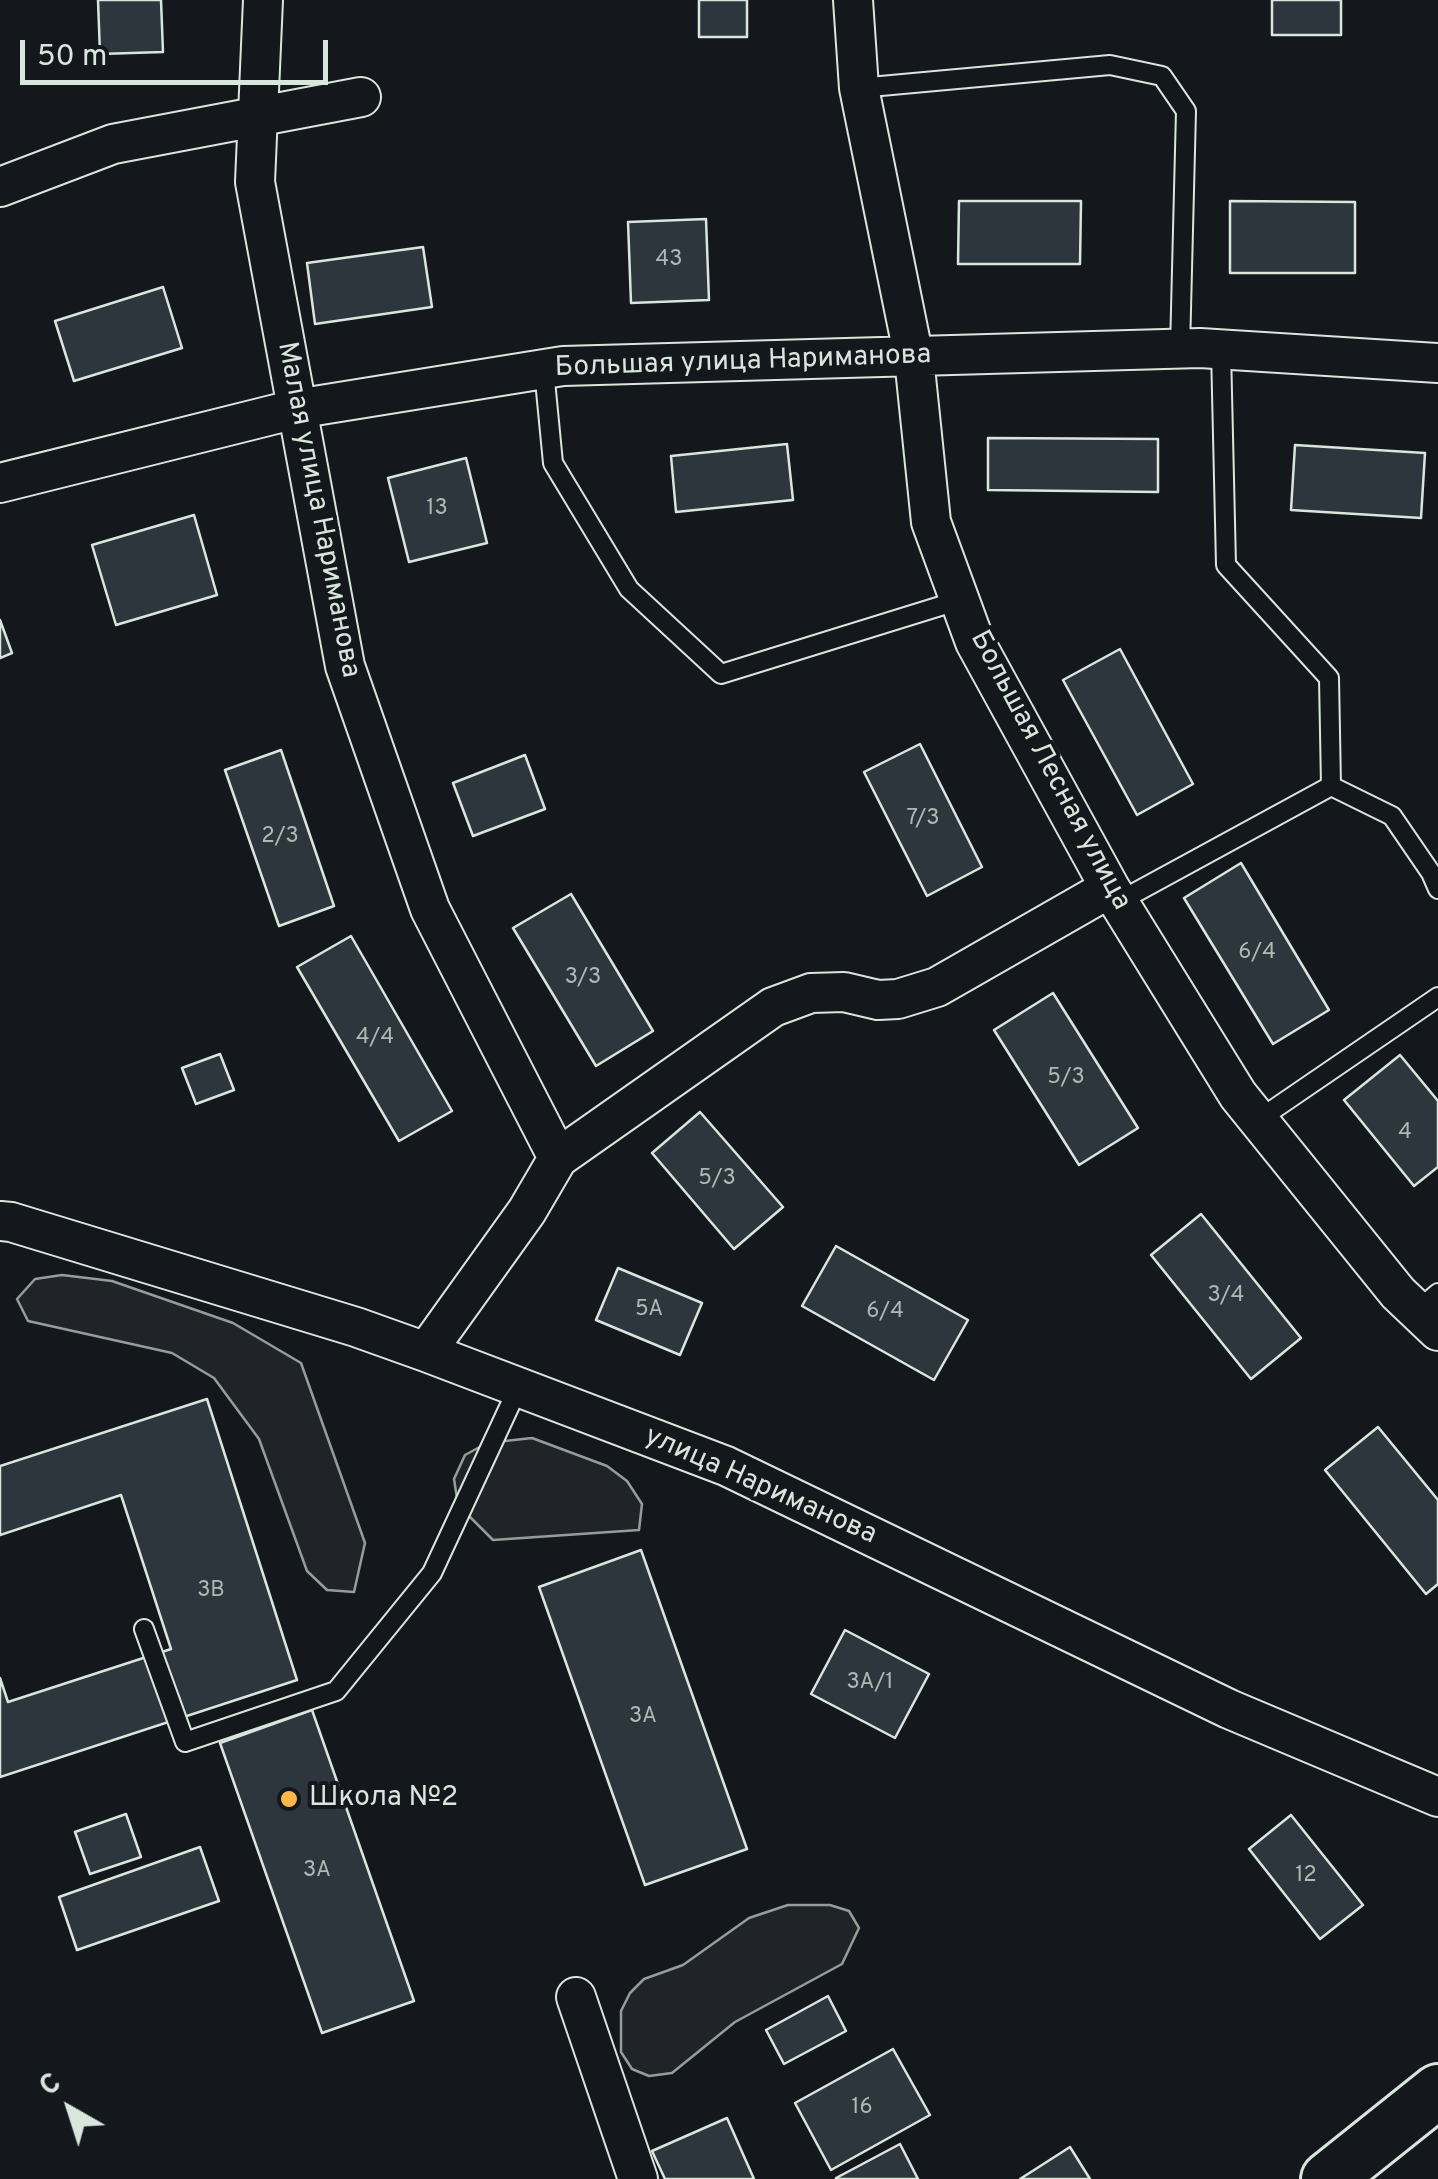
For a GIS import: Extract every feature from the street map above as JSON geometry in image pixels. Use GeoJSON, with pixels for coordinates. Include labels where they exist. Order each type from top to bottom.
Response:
{"type":"FeatureCollection","features":[{"type":"Feature","properties":{"kind":"main road"},"geometry":{"type":"LineString","coordinates":[[1328,2179],[1438,2092]]}},
{"type":"Feature","properties":{"kind":"street","name":"Малая улица Нариманова"},"geometry":{"type":"LineString","coordinates":[[262,0],[255,182],[344,666],[430,909],[558,1158]]}},
{"type":"Feature","properties":{"kind":"street","name":"Большая Лесная улица"},"geometry":{"type":"LineString","coordinates":[[852,0],[859,88],[914,358],[931,522],[976,642],[1114,895],[1238,1095],[1398,1293],[1431,1312]]}},
{"type":"Feature","properties":{"kind":"street"},"geometry":{"type":"LineString","coordinates":[[0,187],[114,144],[361,97]]}},
{"type":"Feature","properties":{"kind":"street","name":"Большая улица Нариманова"},"geometry":{"type":"LineString","coordinates":[[0,483],[296,409],[563,366],[1180,349],[1438,364]]}},
{"type":"Feature","properties":{"kind":"street"},"geometry":{"type":"LineString","coordinates":[[426,1352],[527,1211],[558,1158],[773,1007],[811,993],[844,992],[898,1000],[937,987],[1114,895]]}},
{"type":"Feature","properties":{"kind":"street","name":"улица Нариманова"},"geometry":{"type":"LineString","coordinates":[[4,1223],[338,1322],[726,1466],[1229,1710],[1438,1797]]}},
{"type":"Feature","properties":{"kind":"street"},"geometry":{"type":"LineString","coordinates":[[576,1997],[638,2179]]}},
{"type":"Feature","properties":{"kind":"lane"},"geometry":{"type":"LineString","coordinates":[[859,88],[1110,65],[1162,76],[1186,111],[1180,349]]}},
{"type":"Feature","properties":{"kind":"lane"},"geometry":{"type":"LineString","coordinates":[[1221,350],[1226,565],[1329,678],[1331,786]]}},
{"type":"Feature","properties":{"kind":"lane"},"geometry":{"type":"LineString","coordinates":[[544,370],[553,463],[629,589],[721,674],[960,600]]}},
{"type":"Feature","properties":{"kind":"lane"},"geometry":{"type":"LineString","coordinates":[[1331,786],[1392,816],[1438,889]]}},
{"type":"Feature","properties":{"kind":"lane"},"geometry":{"type":"LineString","coordinates":[[1114,895],[1331,786]]}},
{"type":"Feature","properties":{"kind":"lane"},"geometry":{"type":"LineString","coordinates":[[1258,1120],[1438,997]]}},
{"type":"Feature","properties":{"kind":"lane"},"geometry":{"type":"LineString","coordinates":[[144,1629],[185,1742],[336,1691],[432,1573],[518,1388]]}},
{"type":"Feature","properties":{"kind":"shaded area"},"geometry":{"type":"Polygon","coordinates":[[[62,1275],[112,1281],[233,1323],[301,1363],[365,1543],[354,1592],[327,1590],[307,1571],[259,1439],[214,1378],[172,1353],[28,1321],[17,1299],[35,1279],[62,1275]]]}},
{"type":"Feature","properties":{"kind":"shaded area"},"geometry":{"type":"Polygon","coordinates":[[[532,1438],[607,1466],[627,1481],[642,1504],[639,1530],[493,1540],[458,1505],[454,1479],[465,1455],[487,1443],[532,1438]]]}},
{"type":"Feature","properties":{"kind":"shaded area"},"geometry":{"type":"Polygon","coordinates":[[[788,1905],[830,1905],[849,1911],[859,1928],[842,1964],[735,2022],[672,2073],[649,2076],[632,2069],[621,2052],[621,2011],[630,1993],[644,1979],[683,1965],[749,1918],[788,1905]]]}},
{"type":"Feature","properties":{"kind":"building"},"geometry":{"type":"Polygon","coordinates":[[[98,0],[161,0],[163,52],[100,54],[98,0]]]}},
{"type":"Feature","properties":{"kind":"building"},"geometry":{"type":"Polygon","coordinates":[[[699,0],[747,0],[747,37],[699,37],[699,0]]]}},
{"type":"Feature","properties":{"kind":"building"},"geometry":{"type":"Polygon","coordinates":[[[1272,0],[1341,0],[1341,35],[1272,35],[1272,0]]]}},
{"type":"Feature","properties":{"kind":"building"},"geometry":{"type":"Polygon","coordinates":[[[959,201],[1081,201],[1080,264],[958,264],[959,201]]]}},
{"type":"Feature","properties":{"kind":"building"},"geometry":{"type":"Polygon","coordinates":[[[1230,201],[1355,202],[1355,273],[1230,273],[1230,201]]]}},
{"type":"Feature","properties":{"kind":"building"},"geometry":{"type":"Polygon","coordinates":[[[706,219],[709,300],[631,303],[628,222],[706,219]]]}},
{"type":"Feature","properties":{"kind":"building"},"geometry":{"type":"Polygon","coordinates":[[[423,247],[432,307],[315,324],[307,263],[423,247]]]}},
{"type":"Feature","properties":{"kind":"building"},"geometry":{"type":"Polygon","coordinates":[[[163,287],[182,348],[74,381],[55,321],[163,287]]]}},
{"type":"Feature","properties":{"kind":"building"},"geometry":{"type":"Polygon","coordinates":[[[988,438],[1158,439],[1158,492],[988,490],[988,438]]]}},
{"type":"Feature","properties":{"kind":"building"},"geometry":{"type":"Polygon","coordinates":[[[787,444],[793,500],[676,512],[671,456],[787,444]]]}},
{"type":"Feature","properties":{"kind":"building"},"geometry":{"type":"Polygon","coordinates":[[[1295,445],[1425,453],[1421,518],[1291,510],[1295,445]]]}},
{"type":"Feature","properties":{"kind":"building"},"geometry":{"type":"Polygon","coordinates":[[[466,458],[487,543],[409,562],[388,478],[466,458]]]}},
{"type":"Feature","properties":{"kind":"building"},"geometry":{"type":"Polygon","coordinates":[[[194,515],[217,595],[116,625],[92,545],[194,515]]]}},
{"type":"Feature","properties":{"kind":"building"},"geometry":{"type":"Polygon","coordinates":[[[0,620],[12,653],[0,658],[0,620]]]}},
{"type":"Feature","properties":{"kind":"building"},"geometry":{"type":"Polygon","coordinates":[[[1120,649],[1193,784],[1137,815],[1063,680],[1120,649]]]}},
{"type":"Feature","properties":{"kind":"building"},"geometry":{"type":"Polygon","coordinates":[[[920,744],[982,867],[927,896],[864,772],[920,744]]]}},
{"type":"Feature","properties":{"kind":"building"},"geometry":{"type":"Polygon","coordinates":[[[281,750],[334,906],[279,926],[225,770],[281,750]]]}},
{"type":"Feature","properties":{"kind":"building"},"geometry":{"type":"Polygon","coordinates":[[[525,755],[545,809],[473,836],[453,783],[525,755]]]}},
{"type":"Feature","properties":{"kind":"building"},"geometry":{"type":"Polygon","coordinates":[[[1241,863],[1329,1010],[1273,1044],[1184,898],[1241,863]]]}},
{"type":"Feature","properties":{"kind":"building"},"geometry":{"type":"Polygon","coordinates":[[[571,894],[653,1031],[596,1066],[513,928],[571,894]]]}},
{"type":"Feature","properties":{"kind":"building"},"geometry":{"type":"Polygon","coordinates":[[[351,936],[452,1111],[399,1141],[297,967],[351,936]]]}},
{"type":"Feature","properties":{"kind":"building"},"geometry":{"type":"Polygon","coordinates":[[[1053,993],[1138,1128],[1079,1165],[994,1030],[1053,993]]]}},
{"type":"Feature","properties":{"kind":"building"},"geometry":{"type":"Polygon","coordinates":[[[220,1054],[234,1090],[196,1104],[182,1068],[220,1054]]]}},
{"type":"Feature","properties":{"kind":"building"},"geometry":{"type":"Polygon","coordinates":[[[1400,1055],[1438,1101],[1438,1167],[1414,1186],[1344,1100],[1400,1055]]]}},
{"type":"Feature","properties":{"kind":"building"},"geometry":{"type":"Polygon","coordinates":[[[700,1112],[783,1207],[734,1249],[652,1153],[700,1112]]]}},
{"type":"Feature","properties":{"kind":"building"},"geometry":{"type":"Polygon","coordinates":[[[1201,1214],[1301,1338],[1251,1379],[1151,1255],[1201,1214]]]}},
{"type":"Feature","properties":{"kind":"building"},"geometry":{"type":"Polygon","coordinates":[[[836,1246],[968,1320],[934,1380],[802,1306],[836,1246]]]}},
{"type":"Feature","properties":{"kind":"building"},"geometry":{"type":"Polygon","coordinates":[[[618,1268],[702,1303],[680,1355],[596,1320],[618,1268]]]}},
{"type":"Feature","properties":{"kind":"building"},"geometry":{"type":"Polygon","coordinates":[[[207,1399],[297,1680],[0,1777],[0,1678],[8,1702],[171,1649],[121,1495],[0,1535],[0,1466],[207,1399]]]}},
{"type":"Feature","properties":{"kind":"building"},"geometry":{"type":"Polygon","coordinates":[[[1378,1427],[1438,1500],[1438,1584],[1426,1594],[1325,1470],[1378,1427]]]}},
{"type":"Feature","properties":{"kind":"building"},"geometry":{"type":"Polygon","coordinates":[[[641,1550],[747,1849],[645,1885],[539,1587],[641,1550]]]}},
{"type":"Feature","properties":{"kind":"building"},"geometry":{"type":"Polygon","coordinates":[[[845,1630],[929,1674],[895,1738],[811,1694],[845,1630]]]}},
{"type":"Feature","properties":{"kind":"building"},"geometry":{"type":"Polygon","coordinates":[[[312,1710],[414,2001],[322,2033],[220,1743],[312,1710]]]}},
{"type":"Feature","properties":{"kind":"building"},"geometry":{"type":"Polygon","coordinates":[[[126,1814],[141,1857],[90,1874],[75,1832],[126,1814]]]}},
{"type":"Feature","properties":{"kind":"building"},"geometry":{"type":"Polygon","coordinates":[[[1291,1815],[1363,1905],[1320,1939],[1249,1849],[1291,1815]]]}},
{"type":"Feature","properties":{"kind":"building"},"geometry":{"type":"Polygon","coordinates":[[[200,1847],[219,1901],[77,1950],[59,1897],[200,1847]]]}},
{"type":"Feature","properties":{"kind":"building"},"geometry":{"type":"Polygon","coordinates":[[[828,1996],[846,2031],[784,2064],[766,2030],[828,1996]]]}},
{"type":"Feature","properties":{"kind":"building"},"geometry":{"type":"Polygon","coordinates":[[[893,2049],[930,2115],[831,2170],[795,2103],[893,2049]]]}},
{"type":"Feature","properties":{"kind":"building"},"geometry":{"type":"Polygon","coordinates":[[[727,2118],[754,2179],[665,2179],[652,2151],[727,2118]]]}},
{"type":"Feature","properties":{"kind":"building"},"geometry":{"type":"Polygon","coordinates":[[[900,2144],[918,2179],[836,2179],[836,2178],[900,2144]]]}},
{"type":"Feature","properties":{"kind":"building"},"geometry":{"type":"Polygon","coordinates":[[[1070,2147],[1090,2179],[1020,2179],[1070,2147]]]}},
{"type":"Feature","properties":{"kind":"place","name":"Школа №2"},"geometry":{"type":"Point","coordinates":[289,1799]}}]}
